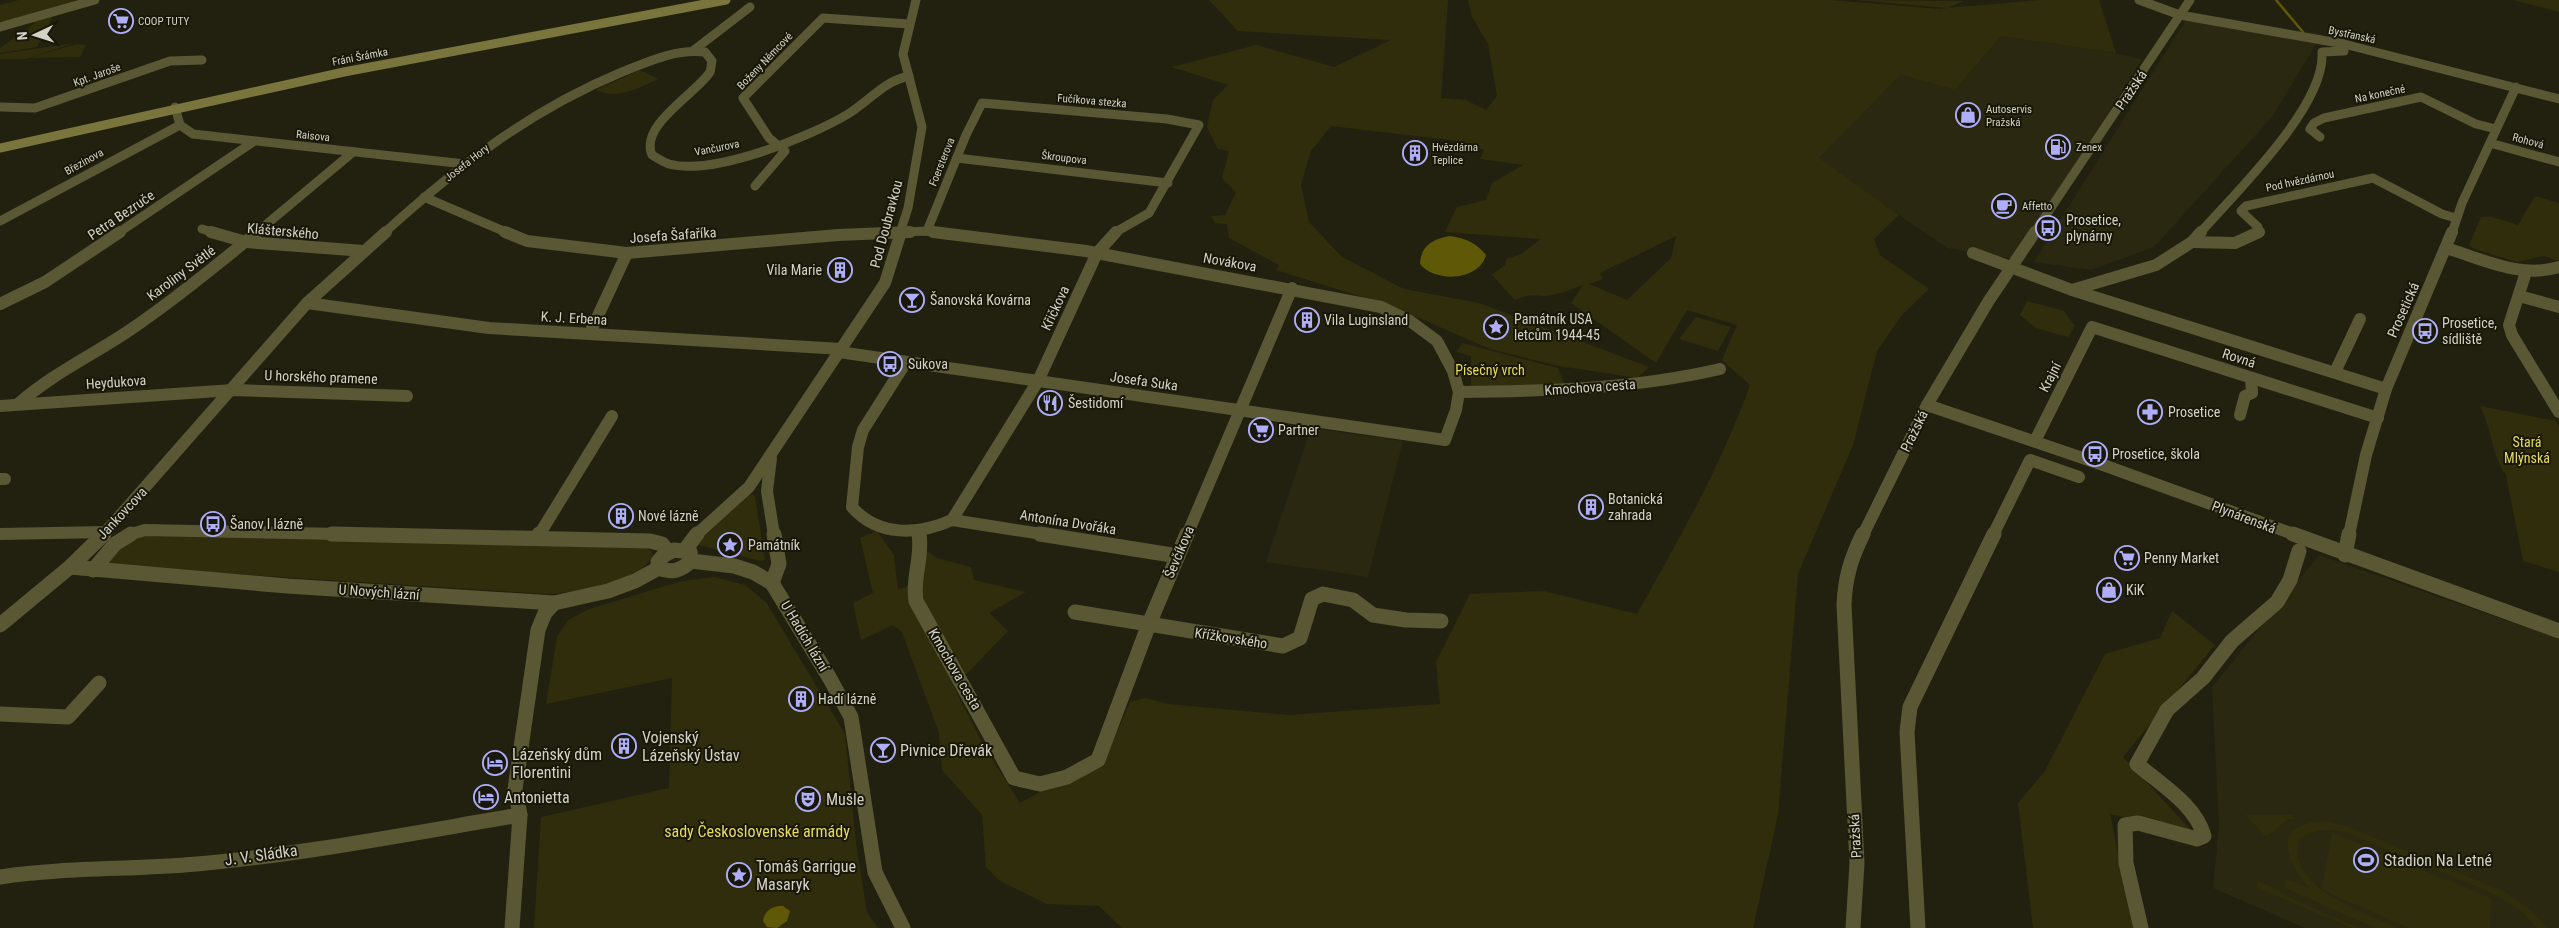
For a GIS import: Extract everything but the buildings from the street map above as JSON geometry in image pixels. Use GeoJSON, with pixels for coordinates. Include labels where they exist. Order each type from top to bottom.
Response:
{"type":"FeatureCollection","features":[{"type":"Feature","properties":{"kind":"street"},"geometry":{"type":"LineString","coordinates":[[0,27],[95,0]]}},
{"type":"Feature","properties":{"kind":"street","name":"Fráni Šrámka"},"geometry":{"type":"LineString","coordinates":[[0,148],[175,107],[409,59],[726,0]]}},
{"type":"Feature","properties":{"kind":"street","name":"Pod Doubravkou"},"geometry":{"type":"LineString","coordinates":[[772,455],[885,283],[902,232],[922,127],[903,54],[916,0]]}},
{"type":"Feature","properties":{"kind":"street","name":"Bystřanská"},"geometry":{"type":"LineString","coordinates":[[2139,0],[2180,16],[2344,44],[2559,99]]}},
{"type":"Feature","properties":{"kind":"street","name":"Pražská"},"geometry":{"type":"LineString","coordinates":[[1853,928],[1856,863],[1845,581],[1852,557],[1928,405],[2010,269],[2190,0]]}},
{"type":"Feature","properties":{"kind":"street","name":"Josefa Hory"},"geometry":{"type":"LineString","coordinates":[[233,390],[307,304],[424,197],[465,164],[529,118],[584,88],[666,54],[694,50],[750,7]]}},
{"type":"Feature","properties":{"kind":"street","name":"Boženy Němcové"},"geometry":{"type":"LineString","coordinates":[[779,145],[769,138],[743,98],[823,18],[909,24]]}},
{"type":"Feature","properties":{"kind":"street"},"geometry":{"type":"LineString","coordinates":[[2072,290],[2156,266],[2192,242],[2291,129],[2320,77],[2324,58],[2320,48],[2340,52],[2344,51],[2344,44]]}},
{"type":"Feature","properties":{"kind":"street","name":"Vančurova"},"geometry":{"type":"LineString","coordinates":[[694,50],[705,52],[710,57],[710,72],[652,136],[648,145],[652,156],[670,164],[693,165],[718,162],[779,145],[827,125],[855,109],[894,78],[909,76]]}},
{"type":"Feature","properties":{"kind":"street","name":"Kpt. Jaroše"},"geometry":{"type":"LineString","coordinates":[[0,106],[25,109],[44,106],[170,60],[202,60]]}},
{"type":"Feature","properties":{"kind":"street","name":"Prosetická"},"geometry":{"type":"LineString","coordinates":[[2345,555],[2366,455],[2386,389],[2446,248],[2456,218],[2516,87]]}},
{"type":"Feature","properties":{"kind":"street","name":"Na konečné"},"geometry":{"type":"LineString","coordinates":[[2320,137],[2310,129],[2314,123],[2324,118],[2421,97],[2476,124],[2496,129]]}},
{"type":"Feature","properties":{"kind":"street","name":"Fučíkova stezka"},"geometry":{"type":"LineString","coordinates":[[982,103],[1168,119],[1192,122],[1199,125]]}},
{"type":"Feature","properties":{"kind":"street","name":"Foersterova"},"geometry":{"type":"LineString","coordinates":[[927,231],[982,103]]}},
{"type":"Feature","properties":{"kind":"street"},"geometry":{"type":"LineString","coordinates":[[175,107],[180,125]]}},
{"type":"Feature","properties":{"kind":"street","name":"Raisova"},"geometry":{"type":"LineString","coordinates":[[180,125],[193,134],[465,164]]}},
{"type":"Feature","properties":{"kind":"street","name":"Březinova"},"geometry":{"type":"LineString","coordinates":[[0,221],[180,125]]}},
{"type":"Feature","properties":{"kind":"street","name":"Křičkova"},"geometry":{"type":"LineString","coordinates":[[952,520],[1038,381],[1097,253],[1118,229],[1149,213],[1168,183],[1199,125]]}},
{"type":"Feature","properties":{"kind":"street","name":"Petra Bezruče"},"geometry":{"type":"LineString","coordinates":[[0,304],[45,282],[253,142]]}},
{"type":"Feature","properties":{"kind":"street","name":"Rohová"},"geometry":{"type":"LineString","coordinates":[[2490,143],[2559,162]]}},
{"type":"Feature","properties":{"kind":"street"},"geometry":{"type":"LineString","coordinates":[[755,186],[785,152],[779,145]]}},
{"type":"Feature","properties":{"kind":"street","name":"Karoliny Světlé"},"geometry":{"type":"LineString","coordinates":[[18,404],[35,389],[128,331],[186,290],[353,152]]}},
{"type":"Feature","properties":{"kind":"street","name":"Škroupova"},"geometry":{"type":"LineString","coordinates":[[957,158],[1168,183]]}},
{"type":"Feature","properties":{"kind":"street","name":"Pod hvězdárnou"},"geometry":{"type":"LineString","coordinates":[[2192,242],[2216,246],[2254,236],[2259,232],[2258,227],[2241,211],[2246,206],[2373,178],[2442,214],[2456,218]]}},
{"type":"Feature","properties":{"kind":"street","name":"Josefa Šafaříka"},"geometry":{"type":"LineString","coordinates":[[424,197],[527,241],[627,253],[902,232]]}},
{"type":"Feature","properties":{"kind":"street","name":"Klášterského"},"geometry":{"type":"LineString","coordinates":[[202,229],[246,242],[364,251]]}},
{"type":"Feature","properties":{"kind":"street","name":"Novákova"},"geometry":{"type":"LineString","coordinates":[[902,232],[927,231],[1097,253],[1292,288],[1381,307],[1410,321],[1437,341],[1453,371],[1459,392],[1456,410],[1445,440]]}},
{"type":"Feature","properties":{"kind":"street"},"geometry":{"type":"LineString","coordinates":[[2446,248],[2526,272],[2543,272],[2559,267]]}},
{"type":"Feature","properties":{"kind":"street"},"geometry":{"type":"LineString","coordinates":[[590,333],[627,253]]}},
{"type":"Feature","properties":{"kind":"street"},"geometry":{"type":"LineString","coordinates":[[1974,253],[2010,269],[2038,275],[2072,290],[2386,389]]}},
{"type":"Feature","properties":{"kind":"street"},"geometry":{"type":"LineString","coordinates":[[2526,272],[2509,325],[2512,335],[2559,412]]}},
{"type":"Feature","properties":{"kind":"street","name":"Ševčíkova"},"geometry":{"type":"LineString","coordinates":[[1040,784],[1067,777],[1098,760],[1149,624],[1238,410],[1292,288]]}},
{"type":"Feature","properties":{"kind":"street"},"geometry":{"type":"LineString","coordinates":[[2519,296],[2559,307]]}},
{"type":"Feature","properties":{"kind":"street","name":"K. J. Erbena"},"geometry":{"type":"LineString","coordinates":[[307,304],[489,328],[841,350]]}},
{"type":"Feature","properties":{"kind":"street"},"geometry":{"type":"LineString","coordinates":[[2335,372],[2360,319]]}},
{"type":"Feature","properties":{"kind":"street","name":"Rovná"},"geometry":{"type":"LineString","coordinates":[[2092,327],[2378,418]]}},
{"type":"Feature","properties":{"kind":"street","name":"Krajní"},"geometry":{"type":"LineString","coordinates":[[2035,441],[2092,327]]}},
{"type":"Feature","properties":{"kind":"street","name":"Josefa Suka"},"geometry":{"type":"LineString","coordinates":[[841,350],[906,362],[1445,440]]}},
{"type":"Feature","properties":{"kind":"street"},"geometry":{"type":"LineString","coordinates":[[906,362],[863,430],[857,455],[852,507],[858,516],[869,522],[906,531],[920,531],[952,520]]}},
{"type":"Feature","properties":{"kind":"street","name":"Kmochova cesta"},"geometry":{"type":"LineString","coordinates":[[1459,392],[1573,389],[1638,384],[1689,377],[1720,369]]}},
{"type":"Feature","properties":{"kind":"street"},"geometry":{"type":"LineString","coordinates":[[2240,415],[2244,396],[2252,393],[2251,378]]}},
{"type":"Feature","properties":{"kind":"street","name":"Heydukova"},"geometry":{"type":"LineString","coordinates":[[0,406],[233,390]]}},
{"type":"Feature","properties":{"kind":"street","name":"U horského pramene"},"geometry":{"type":"LineString","coordinates":[[233,390],[407,396]]}},
{"type":"Feature","properties":{"kind":"street","name":"Jankovcova"},"geometry":{"type":"LineString","coordinates":[[0,625],[70,567],[109,529],[233,390]]}},
{"type":"Feature","properties":{"kind":"street","name":"Plynárenská"},"geometry":{"type":"LineString","coordinates":[[1928,405],[2035,441],[2559,631]]}},
{"type":"Feature","properties":{"kind":"street"},"geometry":{"type":"LineString","coordinates":[[537,538],[612,416]]}},
{"type":"Feature","properties":{"kind":"street"},"geometry":{"type":"LineString","coordinates":[[0,534],[109,529],[650,541],[662,544],[668,552],[736,565],[759,573],[772,583],[779,564],[767,491],[772,455]]}},
{"type":"Feature","properties":{"kind":"street","name":"U Nových lázní"},"geometry":{"type":"LineString","coordinates":[[70,567],[287,586],[554,603],[584,598],[625,584],[660,568],[669,572],[676,571],[688,555],[698,533],[748,487],[772,455]]}},
{"type":"Feature","properties":{"kind":"street"},"geometry":{"type":"LineString","coordinates":[[1918,928],[1907,732],[1910,706],[2030,460],[2080,477]]}},
{"type":"Feature","properties":{"kind":"street","name":"Antonína Dvořáka"},"geometry":{"type":"LineString","coordinates":[[952,520],[1178,556]]}},
{"type":"Feature","properties":{"kind":"street"},"geometry":{"type":"LineString","coordinates":[[93,570],[103,555],[118,541],[134,531]]}},
{"type":"Feature","properties":{"kind":"street","name":"Kmochova cesta"},"geometry":{"type":"LineString","coordinates":[[920,531],[921,551],[914,572],[913,587],[916,601],[986,724],[1014,778],[1040,784]]}},
{"type":"Feature","properties":{"kind":"street"},"geometry":{"type":"LineString","coordinates":[[2141,928],[2133,897],[2124,836],[2125,825],[2138,823],[2197,838],[2204,836],[2204,829],[2186,806],[2158,785],[2137,764],[2167,710],[2203,678],[2232,641],[2277,602],[2290,580],[2299,551]]}},
{"type":"Feature","properties":{"kind":"street"},"geometry":{"type":"LineString","coordinates":[[660,568],[658,562],[668,552]]}},
{"type":"Feature","properties":{"kind":"street","name":"U Hadích lázní"},"geometry":{"type":"LineString","coordinates":[[772,583],[830,677],[851,717],[875,872],[889,904],[904,928]]}},
{"type":"Feature","properties":{"kind":"street","name":"Křížkovského"},"geometry":{"type":"LineString","coordinates":[[1075,612],[1283,646],[1300,638],[1312,599],[1323,594],[1353,600],[1373,615],[1406,620],[1441,621]]}},
{"type":"Feature","properties":{"kind":"street"},"geometry":{"type":"LineString","coordinates":[[512,928],[520,814],[515,789],[538,630],[545,613],[554,603]]}},
{"type":"Feature","properties":{"kind":"street"},"geometry":{"type":"LineString","coordinates":[[3,717],[68,717],[99,683]]}},
{"type":"Feature","properties":{"kind":"street","name":"J. V. Sládka"},"geometry":{"type":"LineString","coordinates":[[0,877],[129,866],[196,864],[276,854],[520,814]]}},
{"type":"Feature","properties":{"kind":"shaded area"},"geometry":{"type":"Polygon","coordinates":[[[2189,15],[2322,34],[2272,117],[2154,247],[2091,270],[2034,262],[2189,15]]]}},
{"type":"Feature","properties":{"kind":"shaded area"},"geometry":{"type":"Polygon","coordinates":[[[2001,36],[2116,53],[2142,60],[2014,259],[1947,248],[1818,159],[1901,75],[1955,90],[2001,36]]]}},
{"type":"Feature","properties":{"kind":"shaded area"},"geometry":{"type":"Polygon","coordinates":[[[1450,236],[1461,238],[1478,247],[1486,255],[1482,264],[1466,274],[1446,276],[1427,270],[1420,264],[1423,252],[1429,244],[1450,236]]]}},
{"type":"Feature","properties":{"kind":"shaded area"},"geometry":{"type":"Polygon","coordinates":[[[1311,428],[1403,441],[1368,577],[1266,562],[1311,428]]]}},
{"type":"Feature","properties":{"kind":"shaded area"},"geometry":{"type":"Polygon","coordinates":[[[2319,555],[2559,639],[2559,928],[2305,928],[2213,888],[2219,826],[2212,687],[2319,555]]]}},
{"type":"Feature","properties":{"kind":"shaded area"},"geometry":{"type":"Polygon","coordinates":[[[783,906],[790,911],[787,921],[777,928],[767,927],[763,921],[767,912],[770,909],[783,906]]]}},
{"type":"Feature","properties":{"kind":"green space"},"geometry":{"type":"Polygon","coordinates":[[[19,0],[78,0],[0,23],[0,5],[19,0]]]}},
{"type":"Feature","properties":{"kind":"green space"},"geometry":{"type":"Polygon","coordinates":[[[1209,0],[1448,0],[1441,98],[1466,100],[1486,110],[1497,96],[1488,44],[1472,17],[1468,0],[1830,0],[1940,9],[2040,0],[2099,0],[2116,53],[2001,36],[1955,90],[1901,75],[1819,158],[1899,215],[1874,239],[1880,255],[1929,289],[1901,316],[1877,351],[1853,445],[1798,574],[1778,815],[1753,928],[1122,928],[1099,906],[1047,904],[1000,881],[986,867],[982,815],[942,770],[939,733],[902,632],[893,625],[861,640],[853,603],[873,593],[860,538],[877,531],[894,555],[898,590],[919,581],[925,549],[937,558],[971,567],[974,580],[1026,592],[989,613],[1008,631],[954,687],[985,748],[1020,803],[1067,777],[1103,765],[1130,702],[1146,698],[1168,704],[1289,715],[1440,704],[1436,662],[1470,594],[1544,591],[1637,614],[1684,530],[1713,473],[1750,385],[1722,360],[1737,325],[1687,310],[1656,363],[1571,303],[1583,285],[1553,295],[1529,296],[1515,300],[1492,275],[1505,265],[1507,259],[1521,254],[1541,239],[1445,232],[1457,207],[1486,200],[1492,183],[1523,165],[1480,159],[1484,150],[1458,141],[1331,126],[1311,151],[1301,185],[1309,222],[1342,257],[1404,289],[1479,303],[1649,367],[1637,378],[1559,366],[1490,349],[1394,307],[1276,270],[1279,265],[1229,238],[1227,224],[1215,223],[1211,216],[1225,215],[1236,192],[1222,178],[1229,151],[1218,149],[1207,127],[1213,100],[1228,85],[1172,67],[1256,45],[1334,67],[1391,40],[1238,31],[1209,0]],[[1676,236],[1600,273],[1603,279],[1589,284],[1627,300],[1671,258],[1676,236]]]}},
{"type":"Feature","properties":{"kind":"green space"},"geometry":{"type":"Polygon","coordinates":[[[1855,0],[1964,1],[1947,8],[1855,0]]]}},
{"type":"Feature","properties":{"kind":"green space"},"geometry":{"type":"Polygon","coordinates":[[[2513,0],[2559,0],[2559,12],[2513,0]]]}},
{"type":"Feature","properties":{"kind":"green space"},"geometry":{"type":"Polygon","coordinates":[[[54,14],[37,47],[0,53],[0,48],[35,23],[33,23],[39,18],[54,14]]]}},
{"type":"Feature","properties":{"kind":"green space"},"geometry":{"type":"Polygon","coordinates":[[[75,43],[25,59],[0,59],[0,54],[75,43]]]}},
{"type":"Feature","properties":{"kind":"green space"},"geometry":{"type":"Polygon","coordinates":[[[77,44],[86,45],[80,57],[28,58],[77,44]]]}},
{"type":"Feature","properties":{"kind":"green space"},"geometry":{"type":"Polygon","coordinates":[[[640,70],[658,79],[635,90],[620,94],[604,93],[596,90],[640,70]]]}},
{"type":"Feature","properties":{"kind":"green space"},"geometry":{"type":"Polygon","coordinates":[[[2535,196],[2559,203],[2559,261],[2543,256],[2517,262],[2474,249],[2469,245],[2481,217],[2492,217],[2518,225],[2535,196]]]}},
{"type":"Feature","properties":{"kind":"green space"},"geometry":{"type":"Polygon","coordinates":[[[2027,301],[2064,311],[2075,326],[2068,337],[2036,328],[2020,315],[2027,301]]]}},
{"type":"Feature","properties":{"kind":"green space"},"geometry":{"type":"Polygon","coordinates":[[[1696,317],[1731,327],[1718,351],[1679,339],[1696,317]]]}},
{"type":"Feature","properties":{"kind":"green space","name":"Písečný vrch"},"geometry":{"type":"Polygon","coordinates":[[[1462,343],[1558,368],[1565,386],[1480,389],[1471,385],[1471,356],[1457,352],[1462,343]]]}},
{"type":"Feature","properties":{"kind":"green space","name":"Stará Mlýnská"},"geometry":{"type":"Polygon","coordinates":[[[2480,406],[2556,421],[2559,427],[2559,572],[2523,561],[2506,475],[2497,459],[2480,406]]]}},
{"type":"Feature","properties":{"kind":"green space"},"geometry":{"type":"Polygon","coordinates":[[[752,494],[755,496],[765,560],[760,561],[695,544],[748,496],[752,494]]]}},
{"type":"Feature","properties":{"kind":"green space"},"geometry":{"type":"Polygon","coordinates":[[[148,534],[644,548],[649,549],[653,554],[647,564],[622,579],[590,588],[548,594],[111,566],[108,563],[126,541],[148,534]]]}},
{"type":"Feature","properties":{"kind":"green space","name":"sady Československé armády"},"geometry":{"type":"Polygon","coordinates":[[[714,577],[745,585],[766,602],[845,734],[856,843],[867,912],[878,928],[534,928],[541,817],[669,788],[672,678],[546,704],[557,637],[568,620],[589,609],[682,581],[714,577]]]}},
{"type":"Feature","properties":{"kind":"green space"},"geometry":{"type":"Polygon","coordinates":[[[2172,611],[2215,645],[2123,757],[2191,830],[2110,814],[2134,928],[2033,928],[2018,803],[2045,771],[2105,654],[2160,638],[2172,611]]]}},
{"type":"Feature","properties":{"kind":"green space"},"geometry":{"type":"Polygon","coordinates":[[[2245,815],[2292,815],[2295,819],[2289,819],[2266,837],[2245,815]]]}},
{"type":"Feature","properties":{"kind":"green space"},"geometry":{"type":"Polygon","coordinates":[[[2325,821],[2349,827],[2505,892],[2533,912],[2547,928],[2537,928],[2520,910],[2494,894],[2339,831],[2315,831],[2299,840],[2298,857],[2305,872],[2316,885],[2332,897],[2350,907],[2399,928],[2375,928],[2285,888],[2286,879],[2309,888],[2300,877],[2289,854],[2288,844],[2290,835],[2297,828],[2308,823],[2325,821]]]}},
{"type":"Feature","properties":{"kind":"green space","name":"Stadion Na Letné"},"geometry":{"type":"Polygon","coordinates":[[[2332,832],[2491,898],[2490,928],[2409,928],[2322,889],[2332,832]]]}},
{"type":"Feature","properties":{"kind":"green space"},"geometry":{"type":"Polygon","coordinates":[[[2258,881],[2280,891],[2280,893],[2359,928],[2352,928],[2257,888],[2258,881]]]}},
{"type":"Feature","properties":{"kind":"waterway"},"geometry":{"type":"LineString","coordinates":[[2276,0],[2303,32]]}},
{"type":"Feature","properties":{"kind":"place","name":"COOP TUTY"},"geometry":{"type":"Point","coordinates":[121,21]}},
{"type":"Feature","properties":{"kind":"place","name":"Autoservis Pražská"},"geometry":{"type":"Point","coordinates":[1968,115]}},
{"type":"Feature","properties":{"kind":"place","name":"Zenex"},"geometry":{"type":"Point","coordinates":[2058,147]}},
{"type":"Feature","properties":{"kind":"place","name":"Hvězdárna Teplice"},"geometry":{"type":"Point","coordinates":[1415,153]}},
{"type":"Feature","properties":{"kind":"place","name":"Affetto"},"geometry":{"type":"Point","coordinates":[2004,206]}},
{"type":"Feature","properties":{"kind":"place","name":"Prosetice, plynárny"},"geometry":{"type":"Point","coordinates":[2048,228]}},
{"type":"Feature","properties":{"kind":"place","name":"Vila Marie"},"geometry":{"type":"Point","coordinates":[840,270]}},
{"type":"Feature","properties":{"kind":"place","name":"Šanovská Kovárna"},"geometry":{"type":"Point","coordinates":[912,300]}},
{"type":"Feature","properties":{"kind":"place","name":"Vila Luginsland"},"geometry":{"type":"Point","coordinates":[1307,320]}},
{"type":"Feature","properties":{"kind":"place","name":"Památník USA letcům 1944-45"},"geometry":{"type":"Point","coordinates":[1496,327]}},
{"type":"Feature","properties":{"kind":"place","name":"Prosetice, sídliště"},"geometry":{"type":"Point","coordinates":[2425,331]}},
{"type":"Feature","properties":{"kind":"place","name":"Sukova"},"geometry":{"type":"Point","coordinates":[890,364]}},
{"type":"Feature","properties":{"kind":"place","name":"Šestidomí"},"geometry":{"type":"Point","coordinates":[1050,403]}},
{"type":"Feature","properties":{"kind":"place","name":"Prosetice"},"geometry":{"type":"Point","coordinates":[2150,412]}},
{"type":"Feature","properties":{"kind":"place","name":"Partner"},"geometry":{"type":"Point","coordinates":[1261,430]}},
{"type":"Feature","properties":{"kind":"place","name":"Prosetice, škola"},"geometry":{"type":"Point","coordinates":[2095,454]}},
{"type":"Feature","properties":{"kind":"place","name":"Botanická zahrada"},"geometry":{"type":"Point","coordinates":[1591,507]}},
{"type":"Feature","properties":{"kind":"place","name":"Nové lázně"},"geometry":{"type":"Point","coordinates":[621,516]}},
{"type":"Feature","properties":{"kind":"place","name":"Šanov I lázně"},"geometry":{"type":"Point","coordinates":[213,524]}},
{"type":"Feature","properties":{"kind":"place","name":"Památník"},"geometry":{"type":"Point","coordinates":[730,545]}},
{"type":"Feature","properties":{"kind":"place","name":"Penny Market"},"geometry":{"type":"Point","coordinates":[2127,558]}},
{"type":"Feature","properties":{"kind":"place","name":"KiK"},"geometry":{"type":"Point","coordinates":[2109,590]}},
{"type":"Feature","properties":{"kind":"place","name":"Hadí lázně"},"geometry":{"type":"Point","coordinates":[801,699]}},
{"type":"Feature","properties":{"kind":"place","name":"Vojenský Lázeňský Ústav"},"geometry":{"type":"Point","coordinates":[624,746]}},
{"type":"Feature","properties":{"kind":"place","name":"Pivnice Dřevák"},"geometry":{"type":"Point","coordinates":[883,750]}},
{"type":"Feature","properties":{"kind":"place","name":"Lázeňský dům Florentini"},"geometry":{"type":"Point","coordinates":[495,763]}},
{"type":"Feature","properties":{"kind":"place","name":"Antonietta"},"geometry":{"type":"Point","coordinates":[486,797]}},
{"type":"Feature","properties":{"kind":"place","name":"Mušle"},"geometry":{"type":"Point","coordinates":[808,799]}},
{"type":"Feature","properties":{"kind":"place","name":"Stadion Na Letné"},"geometry":{"type":"Point","coordinates":[2366,860]}},
{"type":"Feature","properties":{"kind":"place","name":"Tomáš Garrigue Masaryk"},"geometry":{"type":"Point","coordinates":[739,875]}}]}
